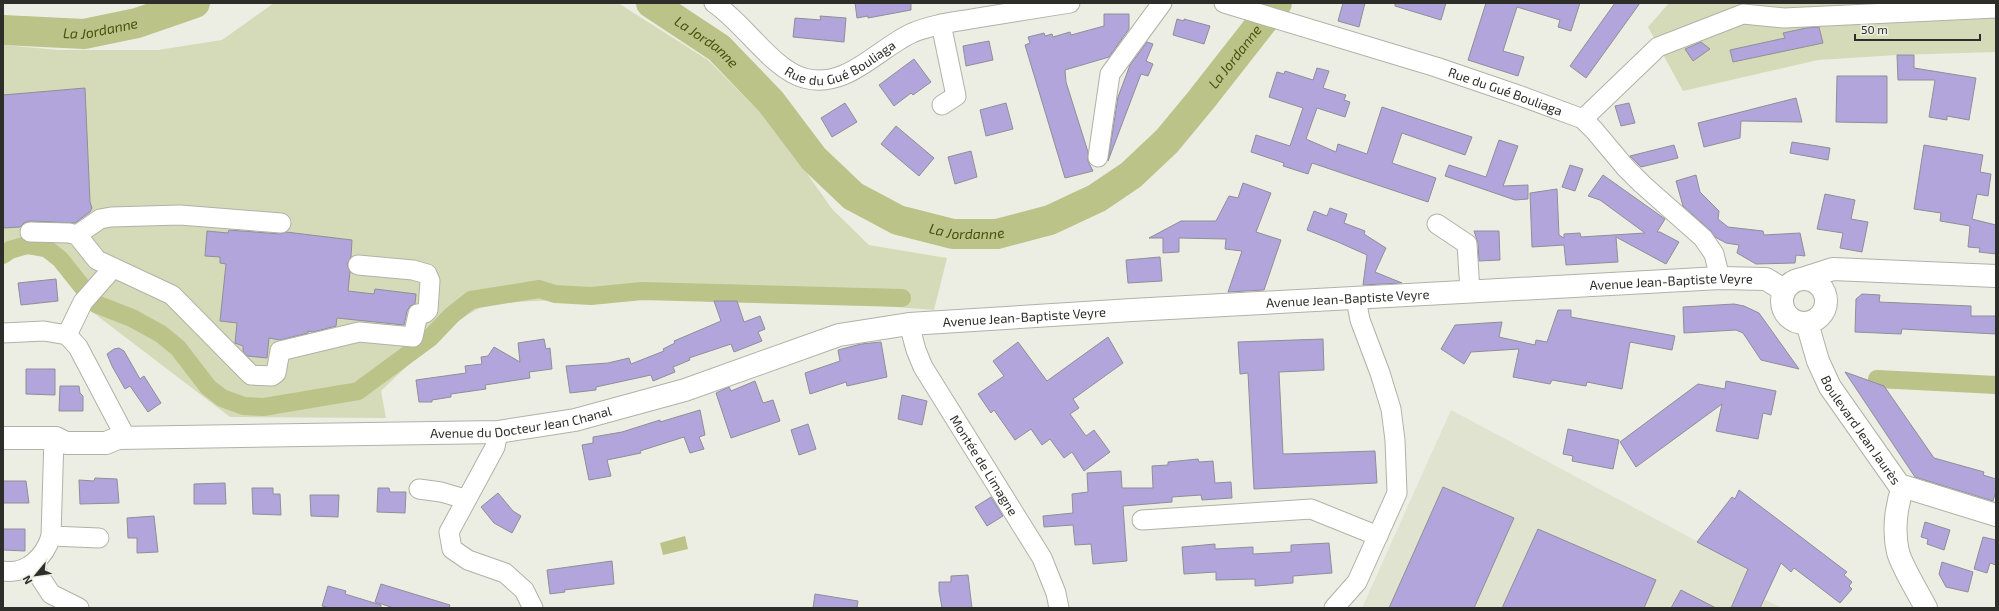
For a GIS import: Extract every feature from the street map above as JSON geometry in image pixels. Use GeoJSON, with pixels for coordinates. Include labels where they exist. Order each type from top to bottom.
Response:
{"type":"FeatureCollection","features":[{"type":"Feature","properties":{"kind":"main road"},"geometry":{"type":"LineString","coordinates":[[1805,278],[1816,282],[1824,290],[1826,304],[1824,311],[1814,321],[1807,323],[1794,321],[1784,311],[1781,304],[1784,290],[1792,281],[1833,269],[1996,276]]}},
{"type":"Feature","properties":{"kind":"main road"},"geometry":{"type":"LineString","coordinates":[[1824,290],[1842,277],[1854,274],[1886,272]]}},
{"type":"Feature","properties":{"kind":"main road","name":"Avenue Jean-Baptiste Veyre"},"geometry":{"type":"LineString","coordinates":[[909,324],[1132,310],[1720,278],[1766,279],[1784,290]]}},
{"type":"Feature","properties":{"kind":"main road","name":"Boulevard Jean Jaurès"},"geometry":{"type":"LineString","coordinates":[[1807,323],[1818,361],[1830,387],[1899,485],[1996,515]]}},
{"type":"Feature","properties":{"kind":"main road","name":"Avenue du Docteur Jean Chanal"},"geometry":{"type":"LineString","coordinates":[[3,438],[55,438],[66,443],[79,444],[106,443],[122,438],[498,432],[575,420],[685,390],[839,335],[909,324]]}},
{"type":"Feature","properties":{"kind":"main road"},"geometry":{"type":"LineString","coordinates":[[1904,487],[1899,499],[1896,526],[1898,552],[1926,608]]}},
{"type":"Feature","properties":{"kind":"street","name":"Rue du Gué Bouliaga"},"geometry":{"type":"LineString","coordinates":[[714,3],[736,21],[774,60],[788,71],[803,78],[819,81],[846,74],[912,34],[941,24],[1070,3]]}},
{"type":"Feature","properties":{"kind":"street"},"geometry":{"type":"LineString","coordinates":[[1098,158],[1110,74],[1162,3]]}},
{"type":"Feature","properties":{"kind":"street","name":"Rue du Gué Bouliaga"},"geometry":{"type":"LineString","coordinates":[[1228,4],[1436,68],[1518,95],[1583,120],[1594,130],[1625,167],[1642,184],[1703,238],[1714,254],[1720,278]]}},
{"type":"Feature","properties":{"kind":"street"},"geometry":{"type":"LineString","coordinates":[[1583,120],[1658,47],[1749,8],[1784,18],[1970,6],[1996,8]]}},
{"type":"Feature","properties":{"kind":"street"},"geometry":{"type":"LineString","coordinates":[[941,24],[956,96],[942,105]]}},
{"type":"Feature","properties":{"kind":"street"},"geometry":{"type":"LineString","coordinates":[[77,235],[100,219],[111,217],[180,216],[281,223]]}},
{"type":"Feature","properties":{"kind":"street"},"geometry":{"type":"LineString","coordinates":[[1437,224],[1467,244],[1470,291]]}},
{"type":"Feature","properties":{"kind":"street"},"geometry":{"type":"LineString","coordinates":[[30,232],[69,233],[77,235],[97,260],[172,295],[251,375],[272,376],[276,373],[280,351],[359,332],[413,337],[418,314],[425,313],[428,310],[430,281],[427,274],[413,270],[358,265]]}},
{"type":"Feature","properties":{"kind":"street"},"geometry":{"type":"LineString","coordinates":[[67,335],[83,302],[113,268]]}},
{"type":"Feature","properties":{"kind":"street"},"geometry":{"type":"LineString","coordinates":[[1334,608],[1357,582],[1397,493],[1395,440],[1391,409],[1380,373],[1360,320],[1356,299]]}},
{"type":"Feature","properties":{"kind":"street","name":"Montée de Limagne"},"geometry":{"type":"LineString","coordinates":[[909,324],[916,350],[923,367],[1042,558],[1056,593],[1059,608]]}},
{"type":"Feature","properties":{"kind":"street"},"geometry":{"type":"LineString","coordinates":[[3,333],[44,331],[67,335],[78,347],[122,438]]}},
{"type":"Feature","properties":{"kind":"street"},"geometry":{"type":"LineString","coordinates":[[498,432],[495,447],[465,499],[449,532],[452,549],[468,560],[504,573],[524,590],[533,608]]}},
{"type":"Feature","properties":{"kind":"street"},"geometry":{"type":"LineString","coordinates":[[3,571],[11,572],[32,565],[48,548],[51,536],[55,438]]}},
{"type":"Feature","properties":{"kind":"street"},"geometry":{"type":"LineString","coordinates":[[419,489],[441,492],[465,499]]}},
{"type":"Feature","properties":{"kind":"street"},"geometry":{"type":"LineString","coordinates":[[1142,520],[1311,508],[1378,536]]}},
{"type":"Feature","properties":{"kind":"street"},"geometry":{"type":"LineString","coordinates":[[51,536],[99,538]]}},
{"type":"Feature","properties":{"kind":"street"},"geometry":{"type":"LineString","coordinates":[[32,565],[51,594],[79,608]]}},
{"type":"Feature","properties":{"kind":"shaded area"},"geometry":{"type":"Polygon","coordinates":[[[274,3],[618,3],[708,60],[773,125],[832,209],[869,245],[947,258],[934,310],[830,302],[629,297],[488,303],[450,325],[381,391],[386,418],[230,417],[91,311],[52,259],[24,253],[3,261],[3,45],[59,50],[158,50],[222,40],[274,3]]]}},
{"type":"Feature","properties":{"kind":"shaded area"},"geometry":{"type":"Polygon","coordinates":[[[1669,3],[1996,3],[1996,52],[1897,55],[1818,60],[1683,91],[1648,27],[1669,3]]]}},
{"type":"Feature","properties":{"kind":"shaded area"},"geometry":{"type":"Polygon","coordinates":[[[1451,410],[1753,571],[1745,591],[1783,608],[1362,608],[1451,410]]]}},
{"type":"Feature","properties":{"kind":"shaded area"},"geometry":{"type":"Polygon","coordinates":[[[685,536],[688,549],[663,555],[660,543],[685,536]]]}},
{"type":"Feature","properties":{"kind":"building"},"geometry":{"type":"Polygon","coordinates":[[[855,3],[911,3],[911,10],[868,18],[868,16],[857,18],[855,3]]]}},
{"type":"Feature","properties":{"kind":"building"},"geometry":{"type":"Polygon","coordinates":[[[1343,3],[1365,3],[1359,27],[1338,21],[1343,3]]]}},
{"type":"Feature","properties":{"kind":"building"},"geometry":{"type":"Polygon","coordinates":[[[1395,3],[1446,3],[1441,20],[1395,6],[1395,3]]]}},
{"type":"Feature","properties":{"kind":"building"},"geometry":{"type":"Polygon","coordinates":[[[1486,3],[1580,3],[1571,31],[1558,27],[1560,20],[1517,7],[1503,51],[1524,57],[1518,76],[1468,60],[1486,3]]]}},
{"type":"Feature","properties":{"kind":"building"},"geometry":{"type":"Polygon","coordinates":[[[1615,3],[1640,3],[1586,78],[1570,66],[1615,3]]]}},
{"type":"Feature","properties":{"kind":"building"},"geometry":{"type":"Polygon","coordinates":[[[1104,14],[1129,14],[1129,29],[1109,57],[1065,70],[1066,82],[1088,152],[1088,161],[1093,171],[1065,178],[1025,45],[1030,43],[1028,37],[1044,33],[1045,36],[1052,34],[1053,37],[1070,32],[1071,35],[1104,26],[1104,14]]]}},
{"type":"Feature","properties":{"kind":"building"},"geometry":{"type":"Polygon","coordinates":[[[820,16],[846,18],[844,42],[793,37],[795,18],[821,20],[820,16]]]}},
{"type":"Feature","properties":{"kind":"building"},"geometry":{"type":"Polygon","coordinates":[[[1177,19],[1184,21],[1184,19],[1210,26],[1204,44],[1173,35],[1177,19]]]}},
{"type":"Feature","properties":{"kind":"building"},"geometry":{"type":"Polygon","coordinates":[[[1819,27],[1823,43],[1733,62],[1730,50],[1785,38],[1783,33],[1819,27]]]}},
{"type":"Feature","properties":{"kind":"building"},"geometry":{"type":"Polygon","coordinates":[[[989,41],[993,60],[966,66],[963,46],[989,41]]]}},
{"type":"Feature","properties":{"kind":"building"},"geometry":{"type":"Polygon","coordinates":[[[1147,42],[1153,44],[1146,61],[1153,64],[1148,76],[1141,74],[1108,161],[1118,97],[1130,65],[1147,42]]]}},
{"type":"Feature","properties":{"kind":"building"},"geometry":{"type":"Polygon","coordinates":[[[1701,42],[1710,49],[1693,61],[1685,49],[1701,42]]]}},
{"type":"Feature","properties":{"kind":"building"},"geometry":{"type":"Polygon","coordinates":[[[1897,55],[1914,55],[1914,68],[1976,78],[1969,120],[1947,116],[1947,120],[1929,117],[1935,80],[1898,80],[1897,55]]]}},
{"type":"Feature","properties":{"kind":"building"},"geometry":{"type":"Polygon","coordinates":[[[914,59],[931,82],[913,95],[911,93],[894,106],[879,85],[914,59]]]}},
{"type":"Feature","properties":{"kind":"building"},"geometry":{"type":"Polygon","coordinates":[[[1317,68],[1329,71],[1323,88],[1346,95],[1344,100],[1350,102],[1345,117],[1317,108],[1306,139],[1336,152],[1338,144],[1367,154],[1382,107],[1472,137],[1465,155],[1402,133],[1392,163],[1436,178],[1428,202],[1312,163],[1308,174],[1283,166],[1284,163],[1251,152],[1256,135],[1290,146],[1303,108],[1269,97],[1277,72],[1284,74],[1285,71],[1313,80],[1317,68]]]}},
{"type":"Feature","properties":{"kind":"building"},"geometry":{"type":"Polygon","coordinates":[[[1837,76],[1887,76],[1887,123],[1836,122],[1837,76]]]}},
{"type":"Feature","properties":{"kind":"building"},"geometry":{"type":"Polygon","coordinates":[[[85,88],[90,202],[92,208],[90,212],[75,223],[30,221],[24,223],[20,227],[3,228],[3,95],[85,88]]]}},
{"type":"Feature","properties":{"kind":"building"},"geometry":{"type":"Polygon","coordinates":[[[1796,98],[1802,122],[1741,121],[1740,138],[1704,147],[1698,123],[1796,98]]]}},
{"type":"Feature","properties":{"kind":"building"},"geometry":{"type":"Polygon","coordinates":[[[845,103],[857,122],[832,137],[821,118],[845,103]]]}},
{"type":"Feature","properties":{"kind":"building"},"geometry":{"type":"Polygon","coordinates":[[[1006,103],[1013,129],[986,136],[980,110],[1006,103]]]}},
{"type":"Feature","properties":{"kind":"building"},"geometry":{"type":"Polygon","coordinates":[[[1629,103],[1635,123],[1621,126],[1615,106],[1629,103]]]}},
{"type":"Feature","properties":{"kind":"building"},"geometry":{"type":"Polygon","coordinates":[[[896,126],[934,158],[919,176],[881,144],[896,126]]]}},
{"type":"Feature","properties":{"kind":"building"},"geometry":{"type":"Polygon","coordinates":[[[1499,140],[1518,146],[1503,186],[1528,185],[1528,199],[1515,200],[1445,176],[1449,165],[1486,177],[1499,140]]]}},
{"type":"Feature","properties":{"kind":"building"},"geometry":{"type":"Polygon","coordinates":[[[1792,142],[1830,148],[1828,160],[1790,153],[1792,142]]]}},
{"type":"Feature","properties":{"kind":"building"},"geometry":{"type":"Polygon","coordinates":[[[1674,145],[1678,158],[1641,167],[1630,156],[1674,145]]]}},
{"type":"Feature","properties":{"kind":"building"},"geometry":{"type":"Polygon","coordinates":[[[1924,145],[1983,155],[1980,172],[1991,174],[1988,196],[1977,194],[1972,219],[1996,225],[1996,254],[1979,252],[1980,248],[1968,247],[1970,226],[1940,221],[1941,213],[1914,209],[1924,145]]]}},
{"type":"Feature","properties":{"kind":"building"},"geometry":{"type":"Polygon","coordinates":[[[971,151],[977,177],[955,184],[948,157],[971,151]]]}},
{"type":"Feature","properties":{"kind":"building"},"geometry":{"type":"Polygon","coordinates":[[[1570,165],[1583,169],[1575,191],[1562,187],[1570,165]]]}},
{"type":"Feature","properties":{"kind":"building"},"geometry":{"type":"Polygon","coordinates":[[[1603,175],[1665,219],[1657,232],[1660,232],[1679,242],[1666,264],[1616,237],[1618,262],[1566,265],[1564,245],[1532,247],[1530,193],[1557,189],[1559,235],[1564,238],[1564,234],[1580,233],[1581,237],[1645,233],[1600,200],[1588,196],[1603,175]]]}},
{"type":"Feature","properties":{"kind":"building"},"geometry":{"type":"Polygon","coordinates":[[[1696,175],[1700,192],[1719,211],[1718,219],[1728,227],[1763,231],[1764,235],[1800,233],[1805,256],[1796,255],[1795,263],[1756,264],[1737,253],[1739,245],[1726,243],[1715,237],[1710,230],[1683,206],[1676,181],[1696,175]]]}},
{"type":"Feature","properties":{"kind":"building"},"geometry":{"type":"Polygon","coordinates":[[[1243,183],[1271,193],[1256,232],[1281,240],[1264,290],[1228,292],[1242,251],[1225,249],[1226,239],[1179,238],[1179,252],[1163,253],[1163,238],[1149,238],[1181,221],[1216,221],[1229,196],[1238,198],[1243,183]]]}},
{"type":"Feature","properties":{"kind":"building"},"geometry":{"type":"Polygon","coordinates":[[[1825,194],[1855,200],[1851,219],[1868,222],[1862,252],[1840,248],[1843,233],[1817,229],[1825,194]]]}},
{"type":"Feature","properties":{"kind":"building"},"geometry":{"type":"Polygon","coordinates":[[[1330,208],[1347,214],[1344,223],[1365,231],[1364,234],[1386,248],[1375,272],[1402,283],[1363,285],[1367,255],[1307,230],[1314,211],[1327,216],[1330,208]]]}},
{"type":"Feature","properties":{"kind":"building"},"geometry":{"type":"Polygon","coordinates":[[[229,230],[280,234],[286,232],[352,240],[351,257],[347,264],[350,272],[348,291],[374,294],[375,289],[416,294],[415,304],[410,306],[407,311],[404,325],[337,318],[336,326],[313,332],[308,331],[308,333],[280,340],[269,338],[267,358],[247,356],[243,351],[243,346],[235,343],[237,323],[220,321],[226,264],[220,263],[220,257],[205,256],[207,231],[228,233],[229,230]]]}},
{"type":"Feature","properties":{"kind":"building"},"geometry":{"type":"Polygon","coordinates":[[[1474,231],[1499,231],[1500,260],[1479,261],[1478,243],[1474,231]]]}},
{"type":"Feature","properties":{"kind":"building"},"geometry":{"type":"Polygon","coordinates":[[[1160,257],[1162,281],[1128,283],[1126,260],[1160,257]]]}},
{"type":"Feature","properties":{"kind":"building"},"geometry":{"type":"Polygon","coordinates":[[[56,279],[58,301],[21,305],[18,283],[56,279]]]}},
{"type":"Feature","properties":{"kind":"building"},"geometry":{"type":"Polygon","coordinates":[[[1862,294],[1880,295],[1879,302],[1971,306],[1971,316],[1996,316],[1996,334],[1902,329],[1901,334],[1855,332],[1856,299],[1862,294]]]}},
{"type":"Feature","properties":{"kind":"building"},"geometry":{"type":"Polygon","coordinates":[[[714,301],[737,301],[744,322],[760,316],[765,329],[758,332],[762,341],[734,352],[731,344],[689,358],[690,360],[673,367],[675,372],[653,381],[651,375],[596,387],[596,390],[570,393],[566,366],[608,363],[629,358],[631,364],[664,351],[663,349],[675,343],[674,341],[721,321],[714,301]]]}},
{"type":"Feature","properties":{"kind":"building"},"geometry":{"type":"Polygon","coordinates":[[[1734,304],[1744,306],[1759,313],[1799,369],[1761,360],[1743,333],[1736,330],[1684,333],[1683,307],[1734,304]]]}},
{"type":"Feature","properties":{"kind":"building"},"geometry":{"type":"Polygon","coordinates":[[[1558,310],[1571,310],[1571,317],[1675,336],[1672,350],[1630,342],[1622,389],[1587,382],[1586,386],[1552,380],[1550,384],[1513,377],[1519,349],[1471,352],[1464,364],[1441,349],[1455,325],[1502,322],[1499,337],[1535,345],[1536,340],[1547,342],[1558,310]]]}},
{"type":"Feature","properties":{"kind":"building"},"geometry":{"type":"Polygon","coordinates":[[[1108,337],[1123,363],[1073,399],[1079,408],[1070,414],[1086,436],[1094,430],[1110,452],[1084,471],[1072,452],[1064,458],[1050,439],[1042,445],[1031,429],[1015,440],[994,410],[991,413],[978,394],[1004,376],[993,361],[1018,342],[1047,381],[1108,337]]]}},
{"type":"Feature","properties":{"kind":"building"},"geometry":{"type":"Polygon","coordinates":[[[544,339],[546,349],[550,348],[552,369],[529,372],[530,378],[485,385],[486,389],[451,394],[451,397],[432,400],[432,402],[419,402],[416,380],[466,373],[465,366],[482,364],[481,357],[488,356],[494,347],[520,362],[518,343],[544,339]]]}},
{"type":"Feature","properties":{"kind":"building"},"geometry":{"type":"Polygon","coordinates":[[[1323,339],[1324,370],[1279,372],[1283,454],[1375,451],[1377,483],[1254,489],[1248,373],[1240,374],[1238,342],[1323,339]]]}},
{"type":"Feature","properties":{"kind":"building"},"geometry":{"type":"Polygon","coordinates":[[[881,342],[887,377],[847,386],[846,382],[810,394],[805,373],[840,361],[838,350],[861,344],[881,342]]]}},
{"type":"Feature","properties":{"kind":"building"},"geometry":{"type":"Polygon","coordinates":[[[119,348],[124,351],[140,379],[144,376],[161,403],[148,412],[130,386],[125,389],[112,366],[107,354],[114,349],[119,348]]]}},
{"type":"Feature","properties":{"kind":"building"},"geometry":{"type":"Polygon","coordinates":[[[26,369],[55,369],[55,395],[26,394],[26,369]]]}},
{"type":"Feature","properties":{"kind":"building"},"geometry":{"type":"Polygon","coordinates":[[[1845,372],[1884,386],[1934,458],[1984,472],[1983,475],[1996,479],[1996,491],[1993,501],[1915,477],[1845,372]]]}},
{"type":"Feature","properties":{"kind":"building"},"geometry":{"type":"Polygon","coordinates":[[[755,381],[763,403],[773,400],[780,421],[731,438],[716,393],[729,387],[731,391],[755,381]]]}},
{"type":"Feature","properties":{"kind":"building"},"geometry":{"type":"Polygon","coordinates":[[[1726,381],[1776,391],[1771,415],[1763,413],[1758,439],[1716,431],[1722,404],[1636,467],[1620,442],[1698,384],[1725,389],[1726,381]]]}},
{"type":"Feature","properties":{"kind":"building"},"geometry":{"type":"Polygon","coordinates":[[[60,386],[79,386],[80,393],[83,396],[83,411],[59,411],[60,386]]]}},
{"type":"Feature","properties":{"kind":"building"},"geometry":{"type":"Polygon","coordinates":[[[902,395],[927,401],[922,425],[898,419],[902,395]]]}},
{"type":"Feature","properties":{"kind":"building"},"geometry":{"type":"Polygon","coordinates":[[[700,410],[705,435],[699,437],[704,449],[690,453],[684,437],[640,451],[641,453],[607,460],[611,476],[589,480],[582,445],[593,443],[593,437],[622,432],[660,420],[660,422],[700,410]]]}},
{"type":"Feature","properties":{"kind":"building"},"geometry":{"type":"Polygon","coordinates":[[[808,424],[816,449],[799,455],[791,430],[808,424]]]}},
{"type":"Feature","properties":{"kind":"building"},"geometry":{"type":"Polygon","coordinates":[[[1568,429],[1619,440],[1613,469],[1572,461],[1573,456],[1563,454],[1568,429]]]}},
{"type":"Feature","properties":{"kind":"building"},"geometry":{"type":"Polygon","coordinates":[[[1198,459],[1199,462],[1213,461],[1215,483],[1231,482],[1232,498],[1202,500],[1201,495],[1172,497],[1172,502],[1123,506],[1127,561],[1093,564],[1091,544],[1075,545],[1073,525],[1044,527],[1043,516],[1073,513],[1072,494],[1088,492],[1087,473],[1121,471],[1122,488],[1153,488],[1152,466],[1168,465],[1168,462],[1198,459]]]}},
{"type":"Feature","properties":{"kind":"building"},"geometry":{"type":"Polygon","coordinates":[[[95,478],[117,479],[119,503],[80,504],[79,480],[94,481],[95,478]]]}},
{"type":"Feature","properties":{"kind":"building"},"geometry":{"type":"Polygon","coordinates":[[[3,481],[26,481],[29,503],[3,503],[3,481]]]}},
{"type":"Feature","properties":{"kind":"building"},"geometry":{"type":"Polygon","coordinates":[[[225,483],[226,504],[194,504],[194,484],[225,483]]]}},
{"type":"Feature","properties":{"kind":"building"},"geometry":{"type":"Polygon","coordinates":[[[1443,487],[1514,518],[1474,608],[1389,608],[1443,487]]]}},
{"type":"Feature","properties":{"kind":"building"},"geometry":{"type":"Polygon","coordinates":[[[252,488],[273,488],[273,494],[280,494],[281,515],[253,514],[252,488]]]}},
{"type":"Feature","properties":{"kind":"building"},"geometry":{"type":"Polygon","coordinates":[[[378,488],[389,488],[390,492],[406,492],[405,513],[377,512],[378,488]]]}},
{"type":"Feature","properties":{"kind":"building"},"geometry":{"type":"Polygon","coordinates":[[[1739,490],[1847,572],[1844,575],[1852,582],[1849,586],[1852,589],[1840,603],[1794,568],[1791,572],[1781,563],[1760,608],[1731,608],[1748,569],[1697,542],[1732,497],[1735,499],[1739,490]]]}},
{"type":"Feature","properties":{"kind":"building"},"geometry":{"type":"Polygon","coordinates":[[[498,493],[513,511],[521,516],[512,533],[494,523],[481,507],[498,493]]]}},
{"type":"Feature","properties":{"kind":"building"},"geometry":{"type":"Polygon","coordinates":[[[310,495],[339,495],[338,517],[311,516],[310,495]]]}},
{"type":"Feature","properties":{"kind":"building"},"geometry":{"type":"Polygon","coordinates":[[[991,497],[1003,516],[987,526],[975,507],[991,497]]]}},
{"type":"Feature","properties":{"kind":"building"},"geometry":{"type":"Polygon","coordinates":[[[154,516],[158,552],[137,553],[137,538],[128,538],[127,518],[154,516]]]}},
{"type":"Feature","properties":{"kind":"building"},"geometry":{"type":"Polygon","coordinates":[[[1925,522],[1950,530],[1944,550],[1927,544],[1928,539],[1921,537],[1925,522]]]}},
{"type":"Feature","properties":{"kind":"building"},"geometry":{"type":"Polygon","coordinates":[[[3,529],[25,529],[25,551],[3,550],[3,529]]]}},
{"type":"Feature","properties":{"kind":"building"},"geometry":{"type":"Polygon","coordinates":[[[1538,529],[1656,580],[1644,608],[1502,608],[1538,529]]]}},
{"type":"Feature","properties":{"kind":"building"},"geometry":{"type":"Polygon","coordinates":[[[1983,537],[1996,540],[1996,565],[1990,563],[1987,573],[1974,569],[1983,537]]]}},
{"type":"Feature","properties":{"kind":"building"},"geometry":{"type":"Polygon","coordinates":[[[1329,543],[1332,573],[1293,576],[1293,583],[1255,586],[1255,579],[1216,580],[1216,572],[1184,574],[1182,547],[1215,544],[1215,549],[1253,547],[1253,554],[1291,552],[1291,545],[1329,543]]]}},
{"type":"Feature","properties":{"kind":"building"},"geometry":{"type":"Polygon","coordinates":[[[612,561],[614,584],[564,590],[565,592],[550,594],[547,570],[612,561]]]}},
{"type":"Feature","properties":{"kind":"building"},"geometry":{"type":"Polygon","coordinates":[[[1942,562],[1973,572],[1968,592],[1946,587],[1939,574],[1942,562]]]}},
{"type":"Feature","properties":{"kind":"building"},"geometry":{"type":"Polygon","coordinates":[[[968,575],[972,608],[942,608],[939,582],[951,582],[951,576],[968,575]]]}},
{"type":"Feature","properties":{"kind":"building"},"geometry":{"type":"Polygon","coordinates":[[[381,584],[450,605],[449,608],[394,608],[375,602],[381,584]]]}},
{"type":"Feature","properties":{"kind":"building"},"geometry":{"type":"Polygon","coordinates":[[[328,586],[346,591],[345,594],[381,605],[381,608],[331,608],[322,606],[328,586]]]}},
{"type":"Feature","properties":{"kind":"building"},"geometry":{"type":"Polygon","coordinates":[[[1681,590],[1716,608],[1671,608],[1681,590]]]}},
{"type":"Feature","properties":{"kind":"building"},"geometry":{"type":"Polygon","coordinates":[[[815,594],[858,601],[857,608],[813,608],[815,594]]]}},
{"type":"Feature","properties":{"kind":"waterway","name":"La Jordanne"},"geometry":{"type":"LineString","coordinates":[[3,30],[84,34],[137,23],[195,3]]}},
{"type":"Feature","properties":{"kind":"waterway","name":"La Jordanne"},"geometry":{"type":"LineString","coordinates":[[651,3],[719,48],[771,102],[814,159],[853,196],[898,220],[953,234],[997,234],[1050,220],[1097,198],[1131,175],[1167,141],[1277,3]]}},
{"type":"Feature","properties":{"kind":"waterway"},"geometry":{"type":"LineString","coordinates":[[3,255],[10,250],[27,245],[46,248],[60,259],[96,304],[132,318],[161,334],[178,348],[208,387],[222,398],[244,406],[263,407],[358,391],[430,338],[452,315],[471,300],[539,289],[555,294],[591,296],[642,291],[902,298]]}},
{"type":"Feature","properties":{"kind":"waterway"},"geometry":{"type":"LineString","coordinates":[[1877,379],[1996,385]]}}]}
